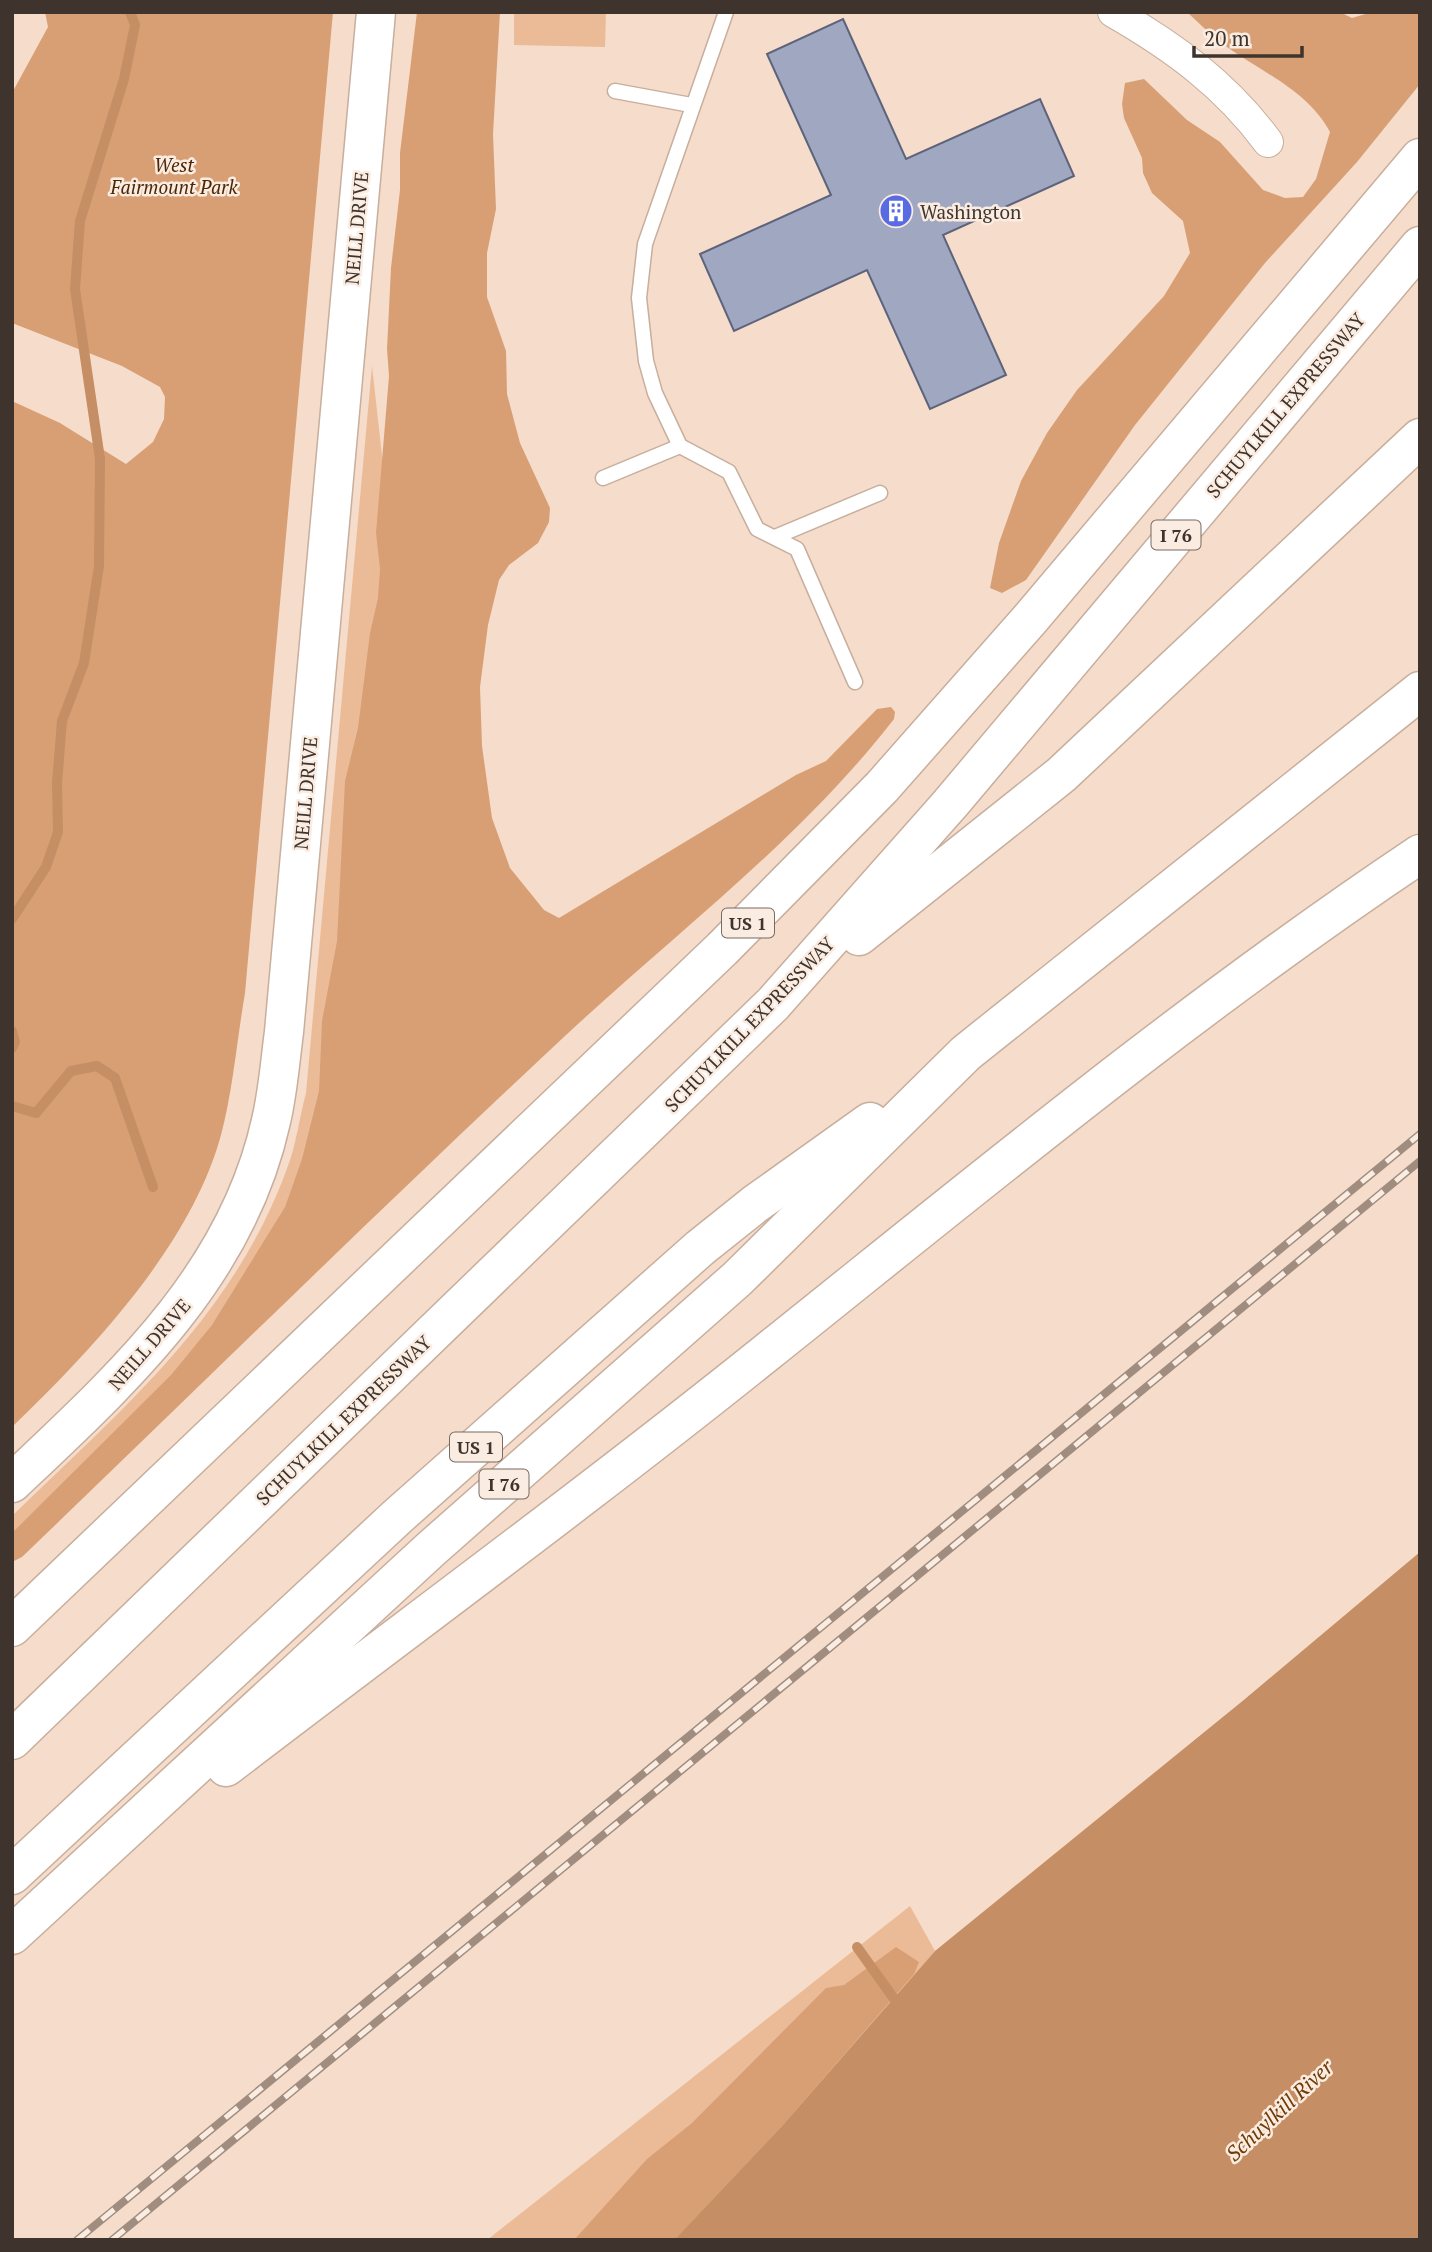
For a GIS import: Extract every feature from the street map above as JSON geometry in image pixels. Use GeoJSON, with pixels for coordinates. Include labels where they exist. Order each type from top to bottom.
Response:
{"type":"FeatureCollection","features":[{"type":"Feature","properties":{"kind":"main road","name":"NEILL DRIVE"},"geometry":{"type":"LineString","coordinates":[[12,1483],[141,1359],[191,1297],[230,1234],[247,1198],[272,1121],[284,1032],[376,12]]}},
{"type":"Feature","properties":{"kind":"main road","name":"US 1"},"geometry":{"type":"LineString","coordinates":[[12,1627],[722,949],[883,787],[1031,618],[1420,158]]}},
{"type":"Feature","properties":{"kind":"main road","name":"SCHUYLKILL EXPRESSWAY"},"geometry":{"type":"LineString","coordinates":[[12,1740],[773,1004],[950,804],[1420,246]]}},
{"type":"Feature","properties":{"kind":"main road"},"geometry":{"type":"LineString","coordinates":[[773,1004],[1061,775],[1420,438]]}},
{"type":"Feature","properties":{"kind":"main road","name":"I 76"},"geometry":{"type":"LineString","coordinates":[[24,1924],[421,1558],[737,1279],[966,1053],[1420,691]]}},
{"type":"Feature","properties":{"kind":"main road"},"geometry":{"type":"LineString","coordinates":[[24,1924],[751,1364],[1045,1128],[1215,999],[1420,854]]}},
{"type":"Feature","properties":{"kind":"main road","name":"US 1"},"geometry":{"type":"LineString","coordinates":[[12,1875],[388,1525],[700,1248],[755,1204],[966,1053]]}},
{"type":"Feature","properties":{"kind":"street"},"geometry":{"type":"LineString","coordinates":[[1113,12],[1179,52],[1229,93],[1268,142]]}},
{"type":"Feature","properties":{"kind":"lane"},"geometry":{"type":"LineString","coordinates":[[726,12],[691,105],[645,244],[639,298],[640,328],[655,393],[680,446],[729,472],[757,529],[797,550],[855,682]]}},
{"type":"Feature","properties":{"kind":"lane"},"geometry":{"type":"LineString","coordinates":[[615,92],[691,105]]}},
{"type":"Feature","properties":{"kind":"lane"},"geometry":{"type":"LineString","coordinates":[[603,478],[680,446]]}},
{"type":"Feature","properties":{"kind":"lane"},"geometry":{"type":"LineString","coordinates":[[775,537],[880,493]]}},
{"type":"Feature","properties":{"kind":"shaded area"},"geometry":{"type":"Polygon","coordinates":[[[514,12],[606,12],[605,47],[514,45],[514,12]]]}},
{"type":"Feature","properties":{"kind":"shaded area"},"geometry":{"type":"Polygon","coordinates":[[[372,366],[457,1128],[12,1547],[12,1516],[135,1396],[208,1312],[240,1265],[267,1215],[290,1160],[306,1093],[372,366]]]}},
{"type":"Feature","properties":{"kind":"shaded area"},"geometry":{"type":"Polygon","coordinates":[[[910,1906],[935,1951],[781,2127],[674,2240],[487,2240],[910,1906]]]}},
{"type":"Feature","properties":{"kind":"green space","name":"West Fairmount Park"},"geometry":{"type":"Polygon","coordinates":[[[45,12],[333,12],[245,993],[225,1118],[207,1176],[163,1255],[106,1329],[12,1427],[12,401],[60,423],[126,464],[153,442],[164,419],[165,397],[160,387],[122,366],[12,323],[12,93],[48,27],[45,12]]]}},
{"type":"Feature","properties":{"kind":"green space"},"geometry":{"type":"Polygon","coordinates":[[[417,12],[500,12],[493,134],[496,209],[487,253],[487,297],[506,351],[507,394],[520,443],[550,508],[549,522],[538,543],[509,565],[499,580],[488,625],[480,687],[482,746],[492,818],[510,868],[544,910],[559,918],[796,775],[826,761],[877,709],[891,707],[895,712],[894,719],[858,763],[779,845],[566,1035],[22,1557],[12,1562],[12,1533],[171,1375],[212,1325],[285,1207],[302,1159],[319,1091],[322,1021],[337,941],[345,781],[358,728],[370,633],[378,598],[380,569],[376,533],[389,376],[387,349],[391,268],[400,190],[400,153],[417,12]]]}},
{"type":"Feature","properties":{"kind":"green space"},"geometry":{"type":"Polygon","coordinates":[[[1187,12],[1340,12],[1352,18],[1372,12],[1420,12],[1420,84],[1357,162],[1265,263],[1135,425],[1026,580],[1002,593],[990,588],[999,543],[1021,481],[1047,433],[1077,390],[1164,296],[1190,253],[1183,221],[1152,193],[1143,173],[1142,158],[1124,118],[1122,104],[1125,83],[1144,79],[1187,120],[1220,142],[1263,190],[1285,198],[1303,197],[1316,179],[1330,132],[1320,117],[1295,92],[1220,42],[1187,12]]]}},
{"type":"Feature","properties":{"kind":"green space"},"geometry":{"type":"Polygon","coordinates":[[[896,1947],[919,1962],[914,1974],[781,2127],[674,2240],[574,2240],[647,2159],[692,2123],[826,1988],[844,1985],[896,1947]]]}},
{"type":"Feature","properties":{"kind":"water","name":"Schuylkill River"},"geometry":{"type":"Polygon","coordinates":[[[1420,1552],[1420,2240],[674,2240],[781,2127],[935,1951],[1245,1699],[1420,1552]]]}},
{"type":"Feature","properties":{"kind":"building","name":"Washington"},"geometry":{"type":"Polygon","coordinates":[[[843,19],[906,159],[1040,99],[1074,176],[943,235],[1006,375],[930,409],[867,270],[734,331],[700,254],[831,195],[767,54],[843,19]]]}},
{"type":"Feature","properties":{"kind":"waterway"},"geometry":{"type":"LineString","coordinates":[[12,919],[46,867],[58,832],[57,783],[62,721],[84,663],[99,566],[100,459],[75,289],[80,221],[124,79],[135,25],[130,12]]}},
{"type":"Feature","properties":{"kind":"waterway"},"geometry":{"type":"LineString","coordinates":[[12,1031],[15,1042],[12,1048]]}},
{"type":"Feature","properties":{"kind":"waterway"},"geometry":{"type":"LineString","coordinates":[[12,1106],[36,1113],[71,1071],[97,1066],[115,1078],[153,1187]]}},
{"type":"Feature","properties":{"kind":"waterway"},"geometry":{"type":"LineString","coordinates":[[857,1947],[900,2007]]}},
{"type":"Feature","properties":{"kind":"railway"},"geometry":{"type":"LineString","coordinates":[[77,2240],[1420,1134]]}},
{"type":"Feature","properties":{"kind":"railway"},"geometry":{"type":"LineString","coordinates":[[112,2240],[1420,1161]]}},
{"type":"Feature","properties":{"kind":"place","name":"Washington"},"geometry":{"type":"Point","coordinates":[896,211]}}]}
